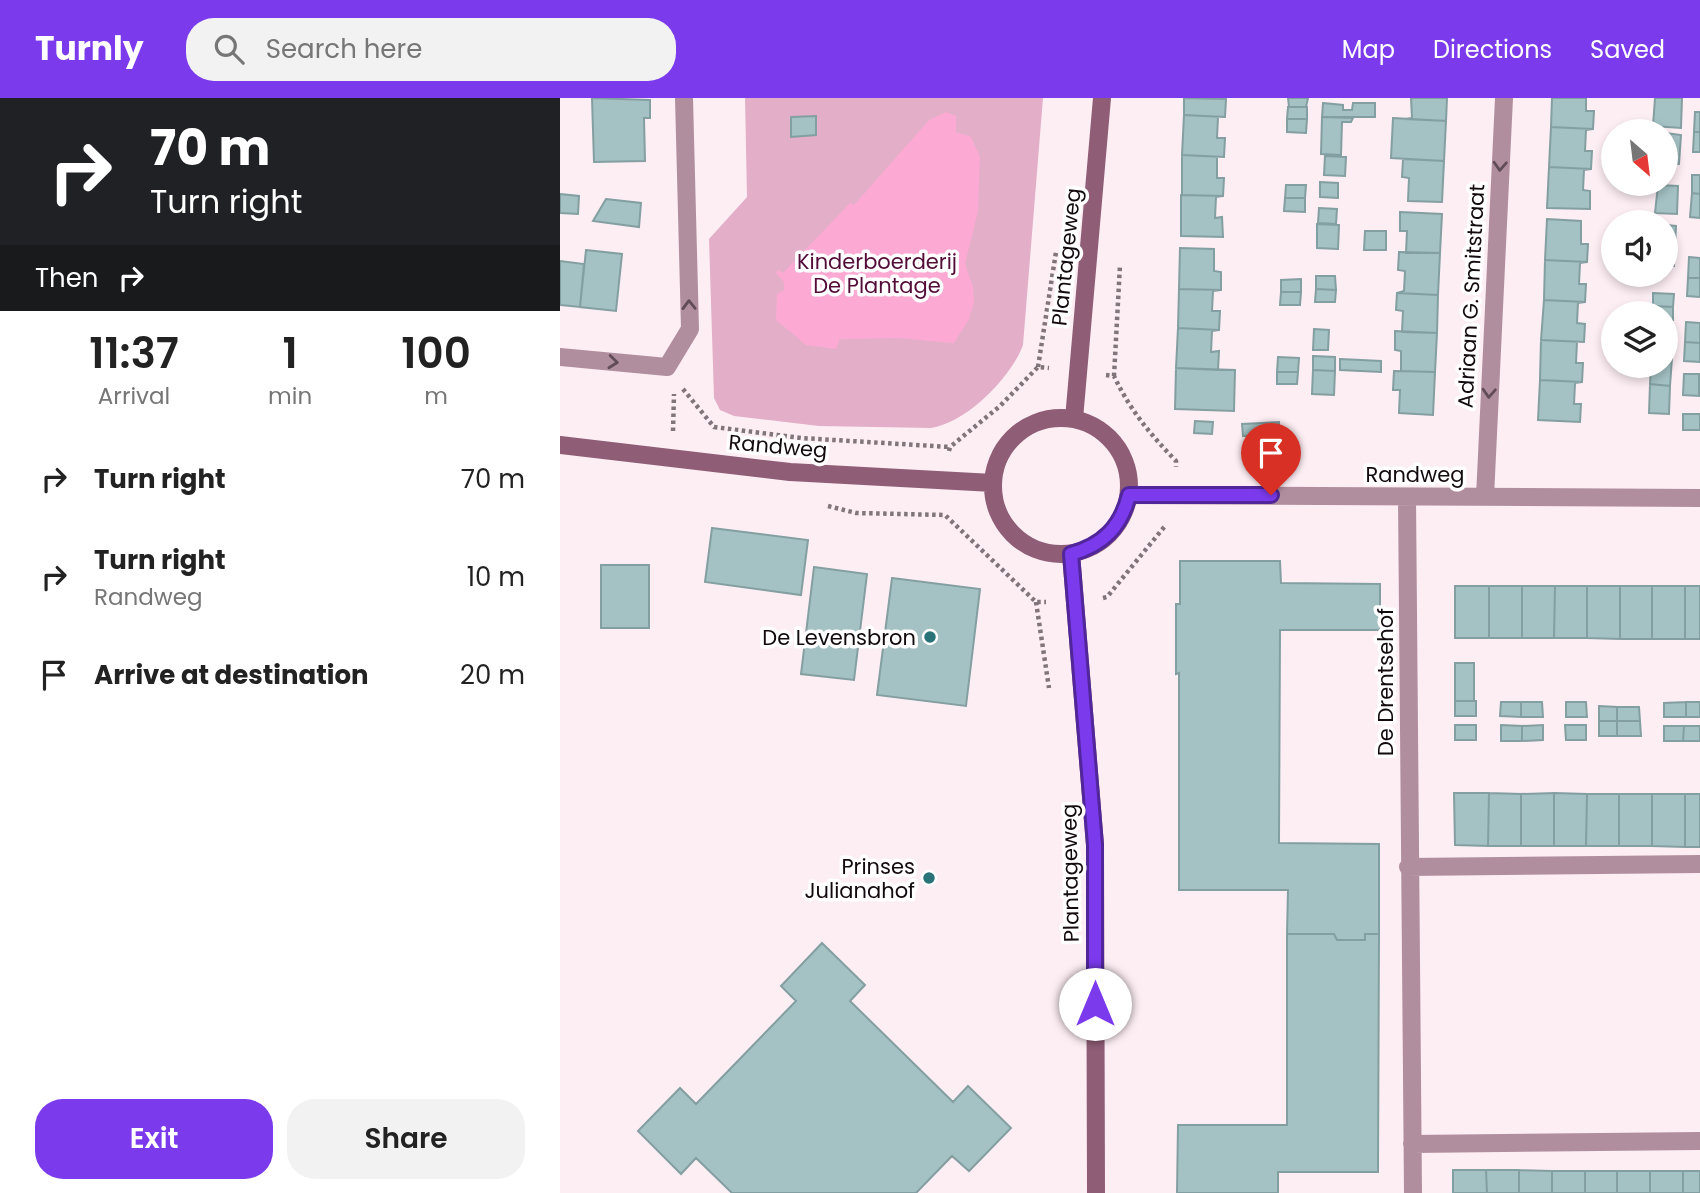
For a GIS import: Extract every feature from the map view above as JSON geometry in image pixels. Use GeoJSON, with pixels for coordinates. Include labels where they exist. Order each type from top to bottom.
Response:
{"type":"FeatureCollection","features":[{"type":"Feature","properties":{"kind":"street"},"geometry":{"type":"LineString","coordinates":[[560,356],[671,373],[690,329],[684,98]]}},
{"type":"Feature","properties":{"kind":"street","name":"Plantageweg"},"geometry":{"type":"LineString","coordinates":[[1074,419],[1093,229],[1102,98]]}},
{"type":"Feature","properties":{"kind":"street","name":"Adriaan G. Smitstraat"},"geometry":{"type":"LineString","coordinates":[[1485,497],[1504,98]]}},
{"type":"Feature","properties":{"kind":"street"},"geometry":{"type":"LineString","coordinates":[[1052,419],[1074,419],[1097,428],[1116,446],[1127,469],[1129,495],[1119,522],[1098,544],[1071,554],[1047,553],[1015,537],[996,507],[993,483],[1001,453],[1023,430],[1052,419]]}},
{"type":"Feature","properties":{"kind":"street","name":"Randweg"},"geometry":{"type":"LineString","coordinates":[[560,444],[790,472],[993,483]]}},
{"type":"Feature","properties":{"kind":"street","name":"Randweg"},"geometry":{"type":"LineString","coordinates":[[1129,495],[1700,498]]}},
{"type":"Feature","properties":{"kind":"street","name":"De Drentsehof"},"geometry":{"type":"LineString","coordinates":[[1407,497],[1408,867],[1413,1193]]}},
{"type":"Feature","properties":{"kind":"street","name":"Plantageweg"},"geometry":{"type":"LineString","coordinates":[[1071,554],[1095,845],[1096,1193]]}},
{"type":"Feature","properties":{"kind":"street"},"geometry":{"type":"LineString","coordinates":[[1408,867],[1700,864]]}},
{"type":"Feature","properties":{"kind":"street"},"geometry":{"type":"LineString","coordinates":[[1412,1144],[1700,1141]]}},
{"type":"Feature","properties":{"kind":"path"},"geometry":{"type":"LineString","coordinates":[[671,373],[713,427],[801,438],[950,447],[1000,407],[1038,367],[1114,376],[1142,426],[1176,461],[1174,516],[1107,597],[1075,602],[1036,602],[945,515],[945,480],[950,447]]}},
{"type":"Feature","properties":{"kind":"path"},"geometry":{"type":"LineString","coordinates":[[671,373],[672,458]]}},
{"type":"Feature","properties":{"kind":"green space","name":"Kinderboerderij De Plantage"},"geometry":{"type":"Polygon","coordinates":[[[745,98],[1043,98],[1023,345],[998,384],[986,397],[958,418],[931,428],[819,426],[734,416],[720,410],[714,398],[709,239],[747,197],[745,98]]]}},
{"type":"Feature","properties":{"kind":"shaded area"},"geometry":{"type":"Polygon","coordinates":[[[946,112],[956,116],[956,132],[971,137],[980,157],[978,211],[965,264],[973,287],[974,303],[969,319],[954,343],[898,338],[840,339],[836,349],[806,345],[776,320],[777,294],[784,290],[784,282],[776,273],[778,270],[783,273],[850,203],[854,205],[929,120],[946,112]]]}},
{"type":"Feature","properties":{"kind":"building"},"geometry":{"type":"Polygon","coordinates":[[[592,98],[650,100],[650,118],[644,118],[645,161],[594,162],[592,98]]]}},
{"type":"Feature","properties":{"kind":"building"},"geometry":{"type":"Polygon","coordinates":[[[1184,98],[1226,99],[1225,117],[1184,115],[1184,98]]]}},
{"type":"Feature","properties":{"kind":"building"},"geometry":{"type":"Polygon","coordinates":[[[1288,98],[1308,98],[1306,107],[1289,107],[1288,98]]]}},
{"type":"Feature","properties":{"kind":"building"},"geometry":{"type":"Polygon","coordinates":[[[1411,98],[1447,98],[1446,121],[1404,119],[1412,118],[1411,98]]]}},
{"type":"Feature","properties":{"kind":"building"},"geometry":{"type":"Polygon","coordinates":[[[1552,98],[1586,98],[1586,111],[1594,111],[1593,129],[1551,127],[1552,98]]]}},
{"type":"Feature","properties":{"kind":"building"},"geometry":{"type":"Polygon","coordinates":[[[1655,98],[1682,98],[1681,128],[1678,128],[1678,119],[1654,119],[1655,98]]]}},
{"type":"Feature","properties":{"kind":"building"},"geometry":{"type":"Polygon","coordinates":[[[1323,103],[1343,105],[1343,110],[1352,110],[1353,103],[1375,103],[1375,117],[1322,117],[1323,103]]]}},
{"type":"Feature","properties":{"kind":"building"},"geometry":{"type":"Polygon","coordinates":[[[1288,107],[1307,107],[1307,119],[1287,119],[1288,107]]]}},
{"type":"Feature","properties":{"kind":"building"},"geometry":{"type":"Polygon","coordinates":[[[1695,112],[1700,112],[1700,132],[1694,132],[1695,112]]]}},
{"type":"Feature","properties":{"kind":"building"},"geometry":{"type":"Polygon","coordinates":[[[1184,115],[1225,117],[1218,117],[1217,138],[1225,138],[1224,157],[1182,155],[1184,115]]]}},
{"type":"Feature","properties":{"kind":"building"},"geometry":{"type":"Polygon","coordinates":[[[816,116],[816,135],[791,137],[791,117],[816,116]]]}},
{"type":"Feature","properties":{"kind":"building"},"geometry":{"type":"Polygon","coordinates":[[[1322,117],[1353,118],[1351,122],[1342,122],[1341,155],[1321,154],[1322,117]]]}},
{"type":"Feature","properties":{"kind":"building"},"geometry":{"type":"Polygon","coordinates":[[[1393,118],[1446,121],[1444,161],[1391,158],[1393,118]]]}},
{"type":"Feature","properties":{"kind":"building"},"geometry":{"type":"Polygon","coordinates":[[[1287,119],[1307,119],[1306,133],[1287,132],[1287,119]]]}},
{"type":"Feature","properties":{"kind":"building"},"geometry":{"type":"Polygon","coordinates":[[[1551,127],[1593,129],[1586,130],[1585,151],[1592,151],[1591,169],[1549,167],[1551,127]]]}},
{"type":"Feature","properties":{"kind":"building"},"geometry":{"type":"Polygon","coordinates":[[[1694,132],[1700,132],[1700,152],[1693,152],[1694,132]]]}},
{"type":"Feature","properties":{"kind":"building"},"geometry":{"type":"Polygon","coordinates":[[[1678,135],[1681,135],[1678,164],[1678,135]]]}},
{"type":"Feature","properties":{"kind":"building"},"geometry":{"type":"Polygon","coordinates":[[[1182,155],[1224,157],[1217,157],[1217,178],[1224,178],[1223,196],[1182,195],[1182,155]]]}},
{"type":"Feature","properties":{"kind":"building"},"geometry":{"type":"Polygon","coordinates":[[[1325,156],[1346,157],[1345,176],[1324,175],[1325,156]]]}},
{"type":"Feature","properties":{"kind":"building"},"geometry":{"type":"Polygon","coordinates":[[[1403,159],[1444,161],[1442,202],[1408,201],[1409,178],[1402,177],[1403,159]]]}},
{"type":"Feature","properties":{"kind":"building"},"geometry":{"type":"Polygon","coordinates":[[[1549,167],[1591,169],[1584,170],[1583,190],[1590,191],[1590,209],[1547,208],[1549,167]]]}},
{"type":"Feature","properties":{"kind":"building"},"geometry":{"type":"Polygon","coordinates":[[[1692,175],[1700,175],[1700,194],[1692,193],[1692,175]]]}},
{"type":"Feature","properties":{"kind":"building"},"geometry":{"type":"Polygon","coordinates":[[[1320,182],[1338,183],[1338,198],[1320,197],[1320,182]]]}},
{"type":"Feature","properties":{"kind":"building"},"geometry":{"type":"Polygon","coordinates":[[[1286,185],[1306,185],[1305,198],[1285,198],[1286,185]]]}},
{"type":"Feature","properties":{"kind":"building"},"geometry":{"type":"Polygon","coordinates":[[[1692,193],[1700,194],[1700,218],[1690,217],[1692,193]]]}},
{"type":"Feature","properties":{"kind":"building"},"geometry":{"type":"Polygon","coordinates":[[[560,194],[579,196],[578,214],[560,213],[560,194]]]}},
{"type":"Feature","properties":{"kind":"building"},"geometry":{"type":"Polygon","coordinates":[[[1181,195],[1223,196],[1216,197],[1215,218],[1222,217],[1223,237],[1181,236],[1181,195]]]}},
{"type":"Feature","properties":{"kind":"building"},"geometry":{"type":"Polygon","coordinates":[[[1657,196],[1678,196],[1677,210],[1655,210],[1657,196]]]}},
{"type":"Feature","properties":{"kind":"building"},"geometry":{"type":"Polygon","coordinates":[[[1285,198],[1305,198],[1305,212],[1284,211],[1285,198]]]}},
{"type":"Feature","properties":{"kind":"building"},"geometry":{"type":"Polygon","coordinates":[[[606,199],[641,203],[639,227],[593,221],[606,199]]]}},
{"type":"Feature","properties":{"kind":"building"},"geometry":{"type":"Polygon","coordinates":[[[1319,208],[1337,209],[1336,224],[1318,223],[1319,208]]]}},
{"type":"Feature","properties":{"kind":"building"},"geometry":{"type":"Polygon","coordinates":[[[1400,212],[1442,214],[1440,253],[1406,253],[1407,231],[1400,231],[1400,212]]]}},
{"type":"Feature","properties":{"kind":"building"},"geometry":{"type":"Polygon","coordinates":[[[1547,219],[1581,221],[1581,244],[1588,244],[1587,262],[1545,260],[1547,219]]]}},
{"type":"Feature","properties":{"kind":"building"},"geometry":{"type":"Polygon","coordinates":[[[1317,224],[1339,225],[1338,249],[1317,248],[1317,224]]]}},
{"type":"Feature","properties":{"kind":"building"},"geometry":{"type":"Polygon","coordinates":[[[1365,231],[1386,231],[1386,250],[1364,250],[1365,231]]]}},
{"type":"Feature","properties":{"kind":"building"},"geometry":{"type":"Polygon","coordinates":[[[1180,248],[1214,249],[1214,271],[1221,272],[1221,290],[1179,289],[1180,248]]]}},
{"type":"Feature","properties":{"kind":"building"},"geometry":{"type":"Polygon","coordinates":[[[586,250],[622,254],[616,311],[580,307],[586,250]]]}},
{"type":"Feature","properties":{"kind":"building"},"geometry":{"type":"Polygon","coordinates":[[[1399,252],[1440,253],[1438,295],[1397,293],[1404,291],[1405,271],[1398,270],[1399,252]]]}},
{"type":"Feature","properties":{"kind":"building"},"geometry":{"type":"Polygon","coordinates":[[[1689,257],[1700,258],[1700,278],[1688,278],[1689,257]]]}},
{"type":"Feature","properties":{"kind":"building"},"geometry":{"type":"Polygon","coordinates":[[[1545,260],[1587,262],[1580,263],[1579,284],[1586,284],[1585,302],[1544,300],[1545,260]]]}},
{"type":"Feature","properties":{"kind":"building"},"geometry":{"type":"Polygon","coordinates":[[[560,261],[584,264],[580,307],[560,305],[560,261]]]}},
{"type":"Feature","properties":{"kind":"building"},"geometry":{"type":"Polygon","coordinates":[[[1316,276],[1335,276],[1336,290],[1316,289],[1316,276]]]}},
{"type":"Feature","properties":{"kind":"building"},"geometry":{"type":"Polygon","coordinates":[[[1688,278],[1700,278],[1700,297],[1687,296],[1688,278]]]}},
{"type":"Feature","properties":{"kind":"building"},"geometry":{"type":"Polygon","coordinates":[[[1301,279],[1301,292],[1281,292],[1281,280],[1301,279]]]}},
{"type":"Feature","properties":{"kind":"building"},"geometry":{"type":"Polygon","coordinates":[[[1179,289],[1221,290],[1213,291],[1212,311],[1220,311],[1219,330],[1178,328],[1179,289]]]}},
{"type":"Feature","properties":{"kind":"building"},"geometry":{"type":"Polygon","coordinates":[[[1316,289],[1336,290],[1335,302],[1315,302],[1316,289]]]}},
{"type":"Feature","properties":{"kind":"building"},"geometry":{"type":"Polygon","coordinates":[[[1281,292],[1301,292],[1300,305],[1280,305],[1281,292]]]}},
{"type":"Feature","properties":{"kind":"building"},"geometry":{"type":"Polygon","coordinates":[[[1397,293],[1438,295],[1437,333],[1402,332],[1403,311],[1396,310],[1397,293]]]}},
{"type":"Feature","properties":{"kind":"building"},"geometry":{"type":"Polygon","coordinates":[[[1653,293],[1674,294],[1673,301],[1653,301],[1653,293]]]}},
{"type":"Feature","properties":{"kind":"building"},"geometry":{"type":"Polygon","coordinates":[[[1544,300],[1585,302],[1578,303],[1577,323],[1585,324],[1584,342],[1541,340],[1544,300]]]}},
{"type":"Feature","properties":{"kind":"building"},"geometry":{"type":"Polygon","coordinates":[[[1686,322],[1700,323],[1700,343],[1685,342],[1686,322]]]}},
{"type":"Feature","properties":{"kind":"building"},"geometry":{"type":"Polygon","coordinates":[[[1178,328],[1219,330],[1212,331],[1211,352],[1219,351],[1218,370],[1176,368],[1178,328]]]}},
{"type":"Feature","properties":{"kind":"building"},"geometry":{"type":"Polygon","coordinates":[[[1314,329],[1329,330],[1328,350],[1313,350],[1314,329]]]}},
{"type":"Feature","properties":{"kind":"building"},"geometry":{"type":"Polygon","coordinates":[[[1395,331],[1437,333],[1435,372],[1401,371],[1401,351],[1395,350],[1395,331]]]}},
{"type":"Feature","properties":{"kind":"building"},"geometry":{"type":"Polygon","coordinates":[[[1541,340],[1584,342],[1577,342],[1576,363],[1583,363],[1582,382],[1540,380],[1541,340]]]}},
{"type":"Feature","properties":{"kind":"building"},"geometry":{"type":"Polygon","coordinates":[[[1685,342],[1700,343],[1700,362],[1684,361],[1685,342]]]}},
{"type":"Feature","properties":{"kind":"building"},"geometry":{"type":"Polygon","coordinates":[[[1313,356],[1335,357],[1335,371],[1313,370],[1313,356]]]}},
{"type":"Feature","properties":{"kind":"building"},"geometry":{"type":"Polygon","coordinates":[[[1278,357],[1299,358],[1298,372],[1277,372],[1278,357]]]}},
{"type":"Feature","properties":{"kind":"building"},"geometry":{"type":"Polygon","coordinates":[[[1340,359],[1381,361],[1381,372],[1340,370],[1340,359]]]}},
{"type":"Feature","properties":{"kind":"building"},"geometry":{"type":"Polygon","coordinates":[[[1176,368],[1235,370],[1234,411],[1175,409],[1176,368]]]}},
{"type":"Feature","properties":{"kind":"building"},"geometry":{"type":"Polygon","coordinates":[[[1313,370],[1335,371],[1334,395],[1312,394],[1313,370]]]}},
{"type":"Feature","properties":{"kind":"building"},"geometry":{"type":"Polygon","coordinates":[[[1394,371],[1435,372],[1433,415],[1399,413],[1400,390],[1393,390],[1394,371]]]}},
{"type":"Feature","properties":{"kind":"building"},"geometry":{"type":"Polygon","coordinates":[[[1277,372],[1298,372],[1297,384],[1277,384],[1277,372]]]}},
{"type":"Feature","properties":{"kind":"building"},"geometry":{"type":"Polygon","coordinates":[[[1684,374],[1699,374],[1699,396],[1683,395],[1684,374]]]}},
{"type":"Feature","properties":{"kind":"building"},"geometry":{"type":"Polygon","coordinates":[[[1650,378],[1671,378],[1670,386],[1650,384],[1650,378]]]}},
{"type":"Feature","properties":{"kind":"building"},"geometry":{"type":"Polygon","coordinates":[[[1540,380],[1582,382],[1575,383],[1574,404],[1581,404],[1580,422],[1538,420],[1540,380]]]}},
{"type":"Feature","properties":{"kind":"building"},"geometry":{"type":"Polygon","coordinates":[[[1650,384],[1670,386],[1669,414],[1649,413],[1650,384]]]}},
{"type":"Feature","properties":{"kind":"building"},"geometry":{"type":"Polygon","coordinates":[[[1683,414],[1700,414],[1700,430],[1683,430],[1683,414]]]}},
{"type":"Feature","properties":{"kind":"building"},"geometry":{"type":"Polygon","coordinates":[[[1195,421],[1213,422],[1212,434],[1194,433],[1195,421]]]}},
{"type":"Feature","properties":{"kind":"building"},"geometry":{"type":"Polygon","coordinates":[[[1279,422],[1279,435],[1243,436],[1242,424],[1279,422]]]}},
{"type":"Feature","properties":{"kind":"building"},"geometry":{"type":"Polygon","coordinates":[[[712,528],[808,540],[801,595],[705,582],[712,528]]]}},
{"type":"Feature","properties":{"kind":"building"},"geometry":{"type":"Polygon","coordinates":[[[1180,561],[1280,561],[1281,583],[1380,584],[1380,630],[1280,630],[1279,843],[1379,844],[1379,934],[1365,934],[1365,940],[1337,940],[1334,934],[1287,934],[1288,890],[1179,890],[1179,673],[1176,674],[1176,604],[1180,604],[1180,561]]]}},
{"type":"Feature","properties":{"kind":"building"},"geometry":{"type":"Polygon","coordinates":[[[601,565],[649,565],[649,628],[601,628],[601,565]]]}},
{"type":"Feature","properties":{"kind":"building"},"geometry":{"type":"Polygon","coordinates":[[[814,567],[867,574],[854,680],[801,674],[814,567]]]}},
{"type":"Feature","properties":{"kind":"building","name":"De Levensbron"},"geometry":{"type":"Polygon","coordinates":[[[892,578],[980,589],[966,706],[877,695],[892,578]]]}},
{"type":"Feature","properties":{"kind":"building"},"geometry":{"type":"Polygon","coordinates":[[[1455,586],[1489,586],[1489,638],[1455,638],[1455,586]]]}},
{"type":"Feature","properties":{"kind":"building"},"geometry":{"type":"Polygon","coordinates":[[[1489,586],[1522,586],[1522,638],[1489,638],[1489,586]]]}},
{"type":"Feature","properties":{"kind":"building"},"geometry":{"type":"Polygon","coordinates":[[[1522,586],[1555,586],[1554,638],[1522,638],[1522,586]]]}},
{"type":"Feature","properties":{"kind":"building"},"geometry":{"type":"Polygon","coordinates":[[[1555,586],[1587,586],[1587,638],[1554,638],[1555,586]]]}},
{"type":"Feature","properties":{"kind":"building"},"geometry":{"type":"Polygon","coordinates":[[[1587,586],[1620,586],[1620,639],[1587,638],[1587,586]]]}},
{"type":"Feature","properties":{"kind":"building"},"geometry":{"type":"Polygon","coordinates":[[[1620,586],[1652,586],[1652,639],[1620,639],[1620,586]]]}},
{"type":"Feature","properties":{"kind":"building"},"geometry":{"type":"Polygon","coordinates":[[[1652,586],[1685,586],[1685,639],[1652,639],[1652,586]]]}},
{"type":"Feature","properties":{"kind":"building"},"geometry":{"type":"Polygon","coordinates":[[[1685,586],[1700,586],[1700,639],[1685,639],[1685,586]]]}},
{"type":"Feature","properties":{"kind":"building"},"geometry":{"type":"Polygon","coordinates":[[[1455,663],[1474,663],[1474,701],[1455,701],[1455,663]]]}},
{"type":"Feature","properties":{"kind":"building"},"geometry":{"type":"Polygon","coordinates":[[[1455,701],[1476,701],[1476,716],[1455,716],[1455,701]]]}},
{"type":"Feature","properties":{"kind":"building"},"geometry":{"type":"Polygon","coordinates":[[[1501,702],[1521,702],[1521,717],[1500,716],[1501,702]]]}},
{"type":"Feature","properties":{"kind":"building"},"geometry":{"type":"Polygon","coordinates":[[[1521,702],[1542,702],[1543,717],[1521,717],[1521,702]]]}},
{"type":"Feature","properties":{"kind":"building"},"geometry":{"type":"Polygon","coordinates":[[[1566,702],[1586,702],[1587,717],[1566,717],[1566,702]]]}},
{"type":"Feature","properties":{"kind":"building"},"geometry":{"type":"Polygon","coordinates":[[[1686,702],[1686,717],[1664,717],[1664,703],[1686,702]]]}},
{"type":"Feature","properties":{"kind":"building"},"geometry":{"type":"Polygon","coordinates":[[[1686,702],[1700,702],[1700,717],[1686,717],[1686,702]]]}},
{"type":"Feature","properties":{"kind":"building"},"geometry":{"type":"Polygon","coordinates":[[[1599,706],[1617,707],[1617,721],[1599,721],[1599,706]]]}},
{"type":"Feature","properties":{"kind":"building"},"geometry":{"type":"Polygon","coordinates":[[[1617,707],[1639,707],[1640,721],[1617,721],[1617,707]]]}},
{"type":"Feature","properties":{"kind":"building"},"geometry":{"type":"Polygon","coordinates":[[[1599,721],[1617,721],[1617,736],[1599,736],[1599,721]]]}},
{"type":"Feature","properties":{"kind":"building"},"geometry":{"type":"Polygon","coordinates":[[[1617,721],[1640,721],[1641,736],[1617,736],[1617,721]]]}},
{"type":"Feature","properties":{"kind":"building"},"geometry":{"type":"Polygon","coordinates":[[[1455,725],[1476,725],[1476,740],[1455,740],[1455,725]]]}},
{"type":"Feature","properties":{"kind":"building"},"geometry":{"type":"Polygon","coordinates":[[[1501,725],[1522,726],[1522,741],[1501,741],[1501,725]]]}},
{"type":"Feature","properties":{"kind":"building"},"geometry":{"type":"Polygon","coordinates":[[[1543,725],[1543,740],[1522,741],[1522,726],[1543,725]]]}},
{"type":"Feature","properties":{"kind":"building"},"geometry":{"type":"Polygon","coordinates":[[[1565,725],[1586,725],[1586,740],[1566,740],[1565,725]]]}},
{"type":"Feature","properties":{"kind":"building"},"geometry":{"type":"Polygon","coordinates":[[[1664,726],[1684,726],[1683,741],[1664,741],[1664,726]]]}},
{"type":"Feature","properties":{"kind":"building"},"geometry":{"type":"Polygon","coordinates":[[[1684,726],[1700,726],[1700,741],[1683,741],[1684,726]]]}},
{"type":"Feature","properties":{"kind":"building"},"geometry":{"type":"Polygon","coordinates":[[[1454,793],[1489,793],[1488,846],[1455,845],[1454,793]]]}},
{"type":"Feature","properties":{"kind":"building"},"geometry":{"type":"Polygon","coordinates":[[[1489,793],[1521,794],[1521,846],[1488,846],[1489,793]]]}},
{"type":"Feature","properties":{"kind":"building"},"geometry":{"type":"Polygon","coordinates":[[[1554,793],[1587,794],[1586,846],[1554,846],[1554,793]]]}},
{"type":"Feature","properties":{"kind":"building"},"geometry":{"type":"Polygon","coordinates":[[[1554,793],[1554,846],[1521,846],[1521,794],[1554,793]]]}},
{"type":"Feature","properties":{"kind":"building"},"geometry":{"type":"Polygon","coordinates":[[[1587,794],[1619,794],[1619,846],[1586,846],[1587,794]]]}},
{"type":"Feature","properties":{"kind":"building"},"geometry":{"type":"Polygon","coordinates":[[[1619,794],[1652,794],[1652,846],[1619,846],[1619,794]]]}},
{"type":"Feature","properties":{"kind":"building"},"geometry":{"type":"Polygon","coordinates":[[[1652,794],[1685,794],[1685,847],[1652,846],[1652,794]]]}},
{"type":"Feature","properties":{"kind":"building"},"geometry":{"type":"Polygon","coordinates":[[[1685,794],[1700,794],[1700,847],[1685,847],[1685,794]]]}},
{"type":"Feature","properties":{"kind":"building"},"geometry":{"type":"Polygon","coordinates":[[[1287,934],[1334,934],[1337,940],[1365,940],[1365,934],[1379,934],[1378,1172],[1278,1172],[1278,1193],[1177,1193],[1178,1125],[1287,1125],[1287,934]]]}},
{"type":"Feature","properties":{"kind":"building"},"geometry":{"type":"Polygon","coordinates":[[[822,943],[865,985],[850,1001],[953,1102],[968,1086],[1011,1128],[969,1171],[952,1156],[916,1193],[732,1193],[696,1158],[681,1174],[638,1131],[680,1088],[696,1104],[796,1001],[781,986],[822,943]]]}},
{"type":"Feature","properties":{"kind":"building"},"geometry":{"type":"Polygon","coordinates":[[[1453,1170],[1486,1170],[1487,1193],[1453,1193],[1453,1170]]]}},
{"type":"Feature","properties":{"kind":"building"},"geometry":{"type":"Polygon","coordinates":[[[1486,1170],[1519,1170],[1519,1193],[1487,1193],[1486,1170]]]}},
{"type":"Feature","properties":{"kind":"building"},"geometry":{"type":"Polygon","coordinates":[[[1519,1170],[1552,1171],[1552,1193],[1519,1193],[1519,1170]]]}},
{"type":"Feature","properties":{"kind":"building"},"geometry":{"type":"Polygon","coordinates":[[[1552,1171],[1585,1171],[1585,1193],[1552,1193],[1552,1171]]]}},
{"type":"Feature","properties":{"kind":"building"},"geometry":{"type":"Polygon","coordinates":[[[1585,1171],[1617,1171],[1617,1193],[1585,1193],[1585,1171]]]}},
{"type":"Feature","properties":{"kind":"building"},"geometry":{"type":"Polygon","coordinates":[[[1617,1171],[1650,1171],[1650,1193],[1617,1193],[1617,1171]]]}},
{"type":"Feature","properties":{"kind":"building"},"geometry":{"type":"Polygon","coordinates":[[[1650,1171],[1683,1171],[1683,1193],[1650,1193],[1650,1171]]]}},
{"type":"Feature","properties":{"kind":"building"},"geometry":{"type":"Polygon","coordinates":[[[1683,1171],[1700,1171],[1700,1193],[1683,1193],[1683,1171]]]}},
{"type":"Feature","properties":{"kind":"place","name":"De Levensbron"},"geometry":{"type":"Point","coordinates":[930,637]}},
{"type":"Feature","properties":{"kind":"place","name":"Prinses Julianahof"},"geometry":{"type":"Point","coordinates":[929,878]}},
{"type":"Feature","properties":{"kind":"route"},"geometry":{"type":"LineString","coordinates":[[1095,1004],[1095,845],[1071,554],[1098,544],[1110,534],[1119,522],[1129,495],[1271,495]]}}]}
